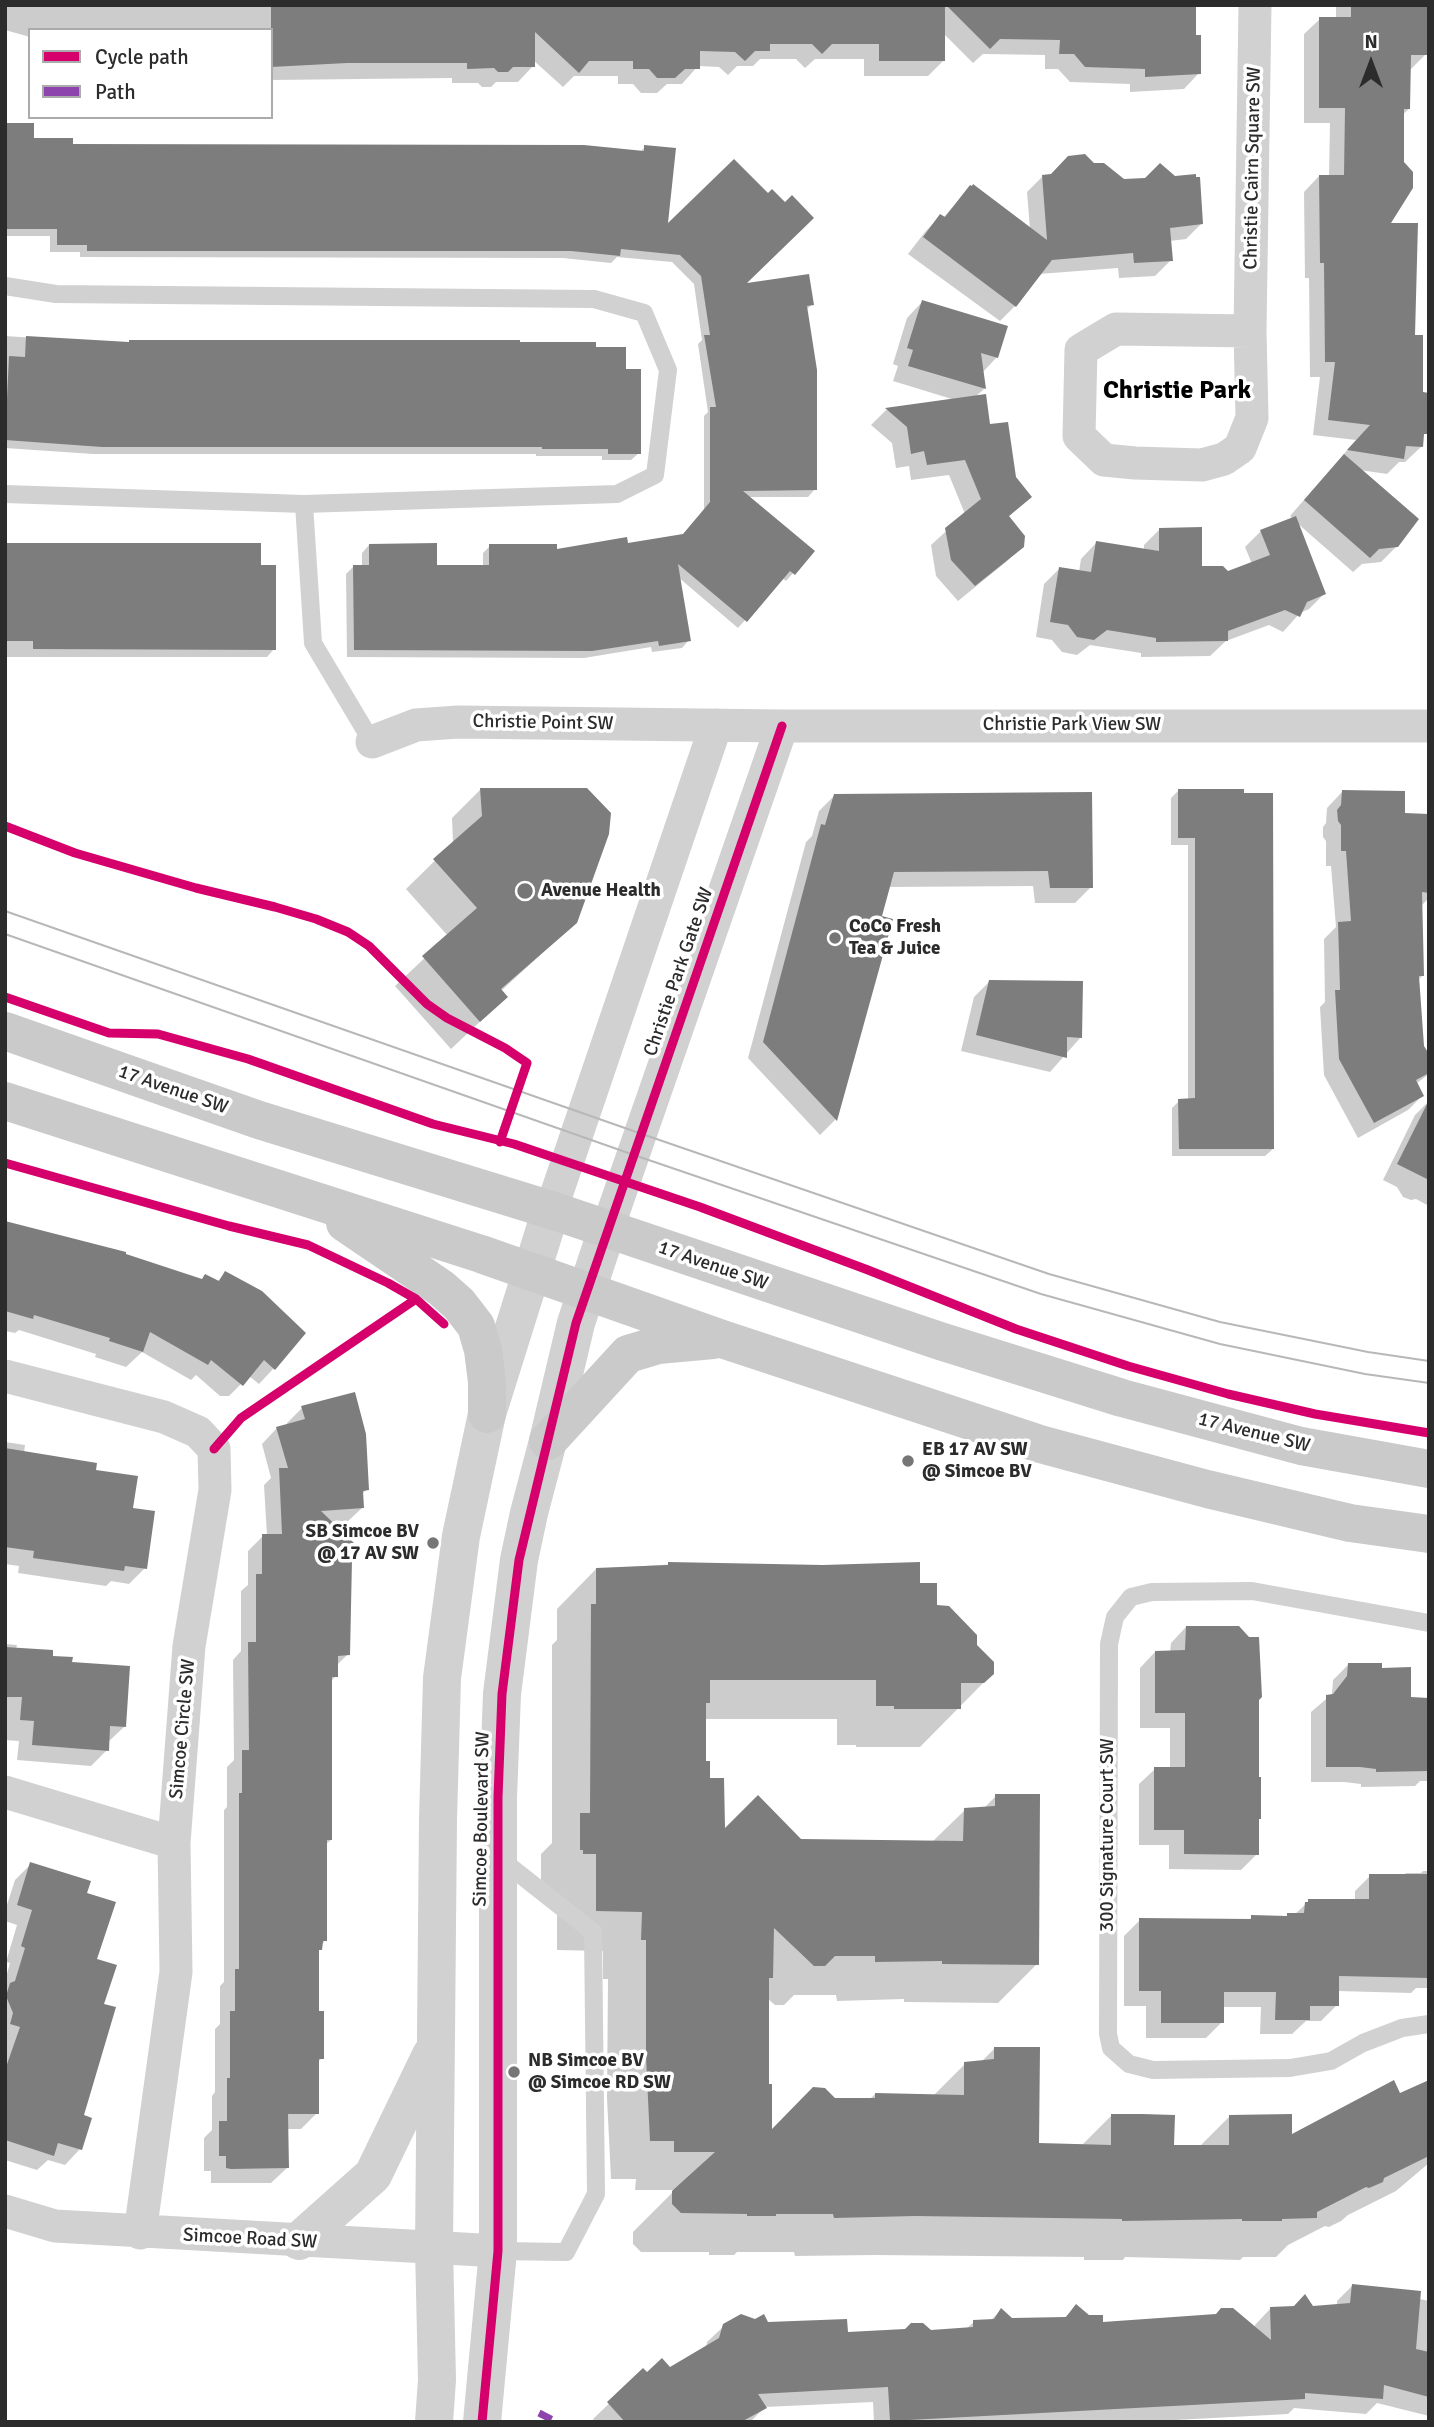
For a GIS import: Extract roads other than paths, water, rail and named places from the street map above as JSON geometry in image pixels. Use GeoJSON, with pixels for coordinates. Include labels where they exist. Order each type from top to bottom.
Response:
{"type":"FeatureCollection","features":[{"type":"Feature","properties":{"kind":"main road","name":"17 Avenue SW"},"geometry":{"type":"LineString","coordinates":[[5,1031],[259,1120],[551,1210],[940,1341],[1122,1398],[1301,1446],[1429,1469]]}},
{"type":"Feature","properties":{"kind":"main road"},"geometry":{"type":"LineString","coordinates":[[5,1101],[533,1272],[722,1339],[1040,1444],[1207,1489],[1350,1523],[1429,1534]]}},
{"type":"Feature","properties":{"kind":"main road"},"geometry":{"type":"LineString","coordinates":[[312,1200],[441,1288],[459,1304],[476,1326],[483,1350],[487,1414]]}},
{"type":"Feature","properties":{"kind":"main road"},"geometry":{"type":"LineString","coordinates":[[548,1441],[628,1354],[658,1345],[722,1339]]}},
{"type":"Feature","properties":{"kind":"street","name":"Christie Cairn Square SW"},"geometry":{"type":"LineString","coordinates":[[1250,331],[1116,329],[1081,350],[1079,436],[1104,460],[1202,465],[1224,459],[1240,448],[1252,418],[1250,331],[1255,5]]}},
{"type":"Feature","properties":{"kind":"street","name":"Christie Point SW"},"geometry":{"type":"LineString","coordinates":[[372,742],[416,725],[458,722],[716,725]]}},
{"type":"Feature","properties":{"kind":"street","name":"Christie Park View SW"},"geometry":{"type":"LineString","coordinates":[[716,725],[1429,726]]}},
{"type":"Feature","properties":{"kind":"street"},"geometry":{"type":"LineString","coordinates":[[435,2422],[438,1820],[442,1678],[461,1536],[487,1414],[551,1210],[716,725]]}},
{"type":"Feature","properties":{"kind":"street","name":"Christie Park Gate SW"},"geometry":{"type":"LineString","coordinates":[[607,1230],[782,726]]}},
{"type":"Feature","properties":{"kind":"street","name":"Simcoe Boulevard SW"},"geometry":{"type":"LineString","coordinates":[[482,2422],[498,2251],[498,1857],[502,1694],[524,1537],[576,1323],[607,1230]]}},
{"type":"Feature","properties":{"kind":"street","name":"Simcoe Circle SW"},"geometry":{"type":"LineString","coordinates":[[5,1376],[164,1417],[198,1432],[214,1449],[215,1490],[189,1646],[174,1843],[176,1972],[140,2232]]}},
{"type":"Feature","properties":{"kind":"street"},"geometry":{"type":"LineString","coordinates":[[5,1792],[174,1843]]}},
{"type":"Feature","properties":{"kind":"street"},"geometry":{"type":"LineString","coordinates":[[299,2241],[373,2175],[436,2043]]}},
{"type":"Feature","properties":{"kind":"street","name":"Simcoe Road SW"},"geometry":{"type":"LineString","coordinates":[[5,2211],[55,2227],[498,2251]]}},
{"type":"Feature","properties":{"kind":"lane"},"geometry":{"type":"LineString","coordinates":[[5,286],[56,294],[594,299],[644,313],[668,370],[654,475],[617,494],[304,504],[5,494]]}},
{"type":"Feature","properties":{"kind":"lane"},"geometry":{"type":"LineString","coordinates":[[304,504],[313,643],[372,742]]}},
{"type":"Feature","properties":{"kind":"lane","name":"300 Signature Court SW"},"geometry":{"type":"LineString","coordinates":[[1429,1623],[1252,1591],[1152,1592],[1131,1597],[1115,1617],[1109,1644],[1108,2035],[1111,2048],[1129,2064],[1153,2070],[1290,2068],[1331,2061],[1363,2043],[1402,2028],[1429,2024]]}},
{"type":"Feature","properties":{"kind":"lane"},"geometry":{"type":"LineString","coordinates":[[498,1857],[593,1932],[596,2194],[566,2252],[498,2251]]}},
{"type":"Feature","properties":{"kind":"tram line"},"geometry":{"type":"LineString","coordinates":[[5,911],[1049,1274],[1220,1322],[1368,1352],[1429,1361]]}},
{"type":"Feature","properties":{"kind":"tram line"},"geometry":{"type":"LineString","coordinates":[[5,934],[634,1155],[1041,1294],[1220,1344],[1365,1374],[1429,1383]]}},
{"type":"Feature","properties":{"kind":"place","name":"Avenue Health"},"geometry":{"type":"Point","coordinates":[525,891]}},
{"type":"Feature","properties":{"kind":"place","name":"CoCo Fresh Tea & Juice"},"geometry":{"type":"Point","coordinates":[835,938]}},
{"type":"Feature","properties":{"kind":"place","name":"EB 17 AV SW @ Simcoe BV"},"geometry":{"type":"Point","coordinates":[908,1461]}},
{"type":"Feature","properties":{"kind":"place","name":"SB Simcoe BV @ 17 AV SW"},"geometry":{"type":"Point","coordinates":[433,1543]}},
{"type":"Feature","properties":{"kind":"place","name":"NB Simcoe BV @ Simcoe RD SW"},"geometry":{"type":"Point","coordinates":[514,2072]}},
{"type":"Feature","properties":{"kind":"district","name":"Christie Park"},"geometry":{"type":"Point","coordinates":[1177,391]}}]}
